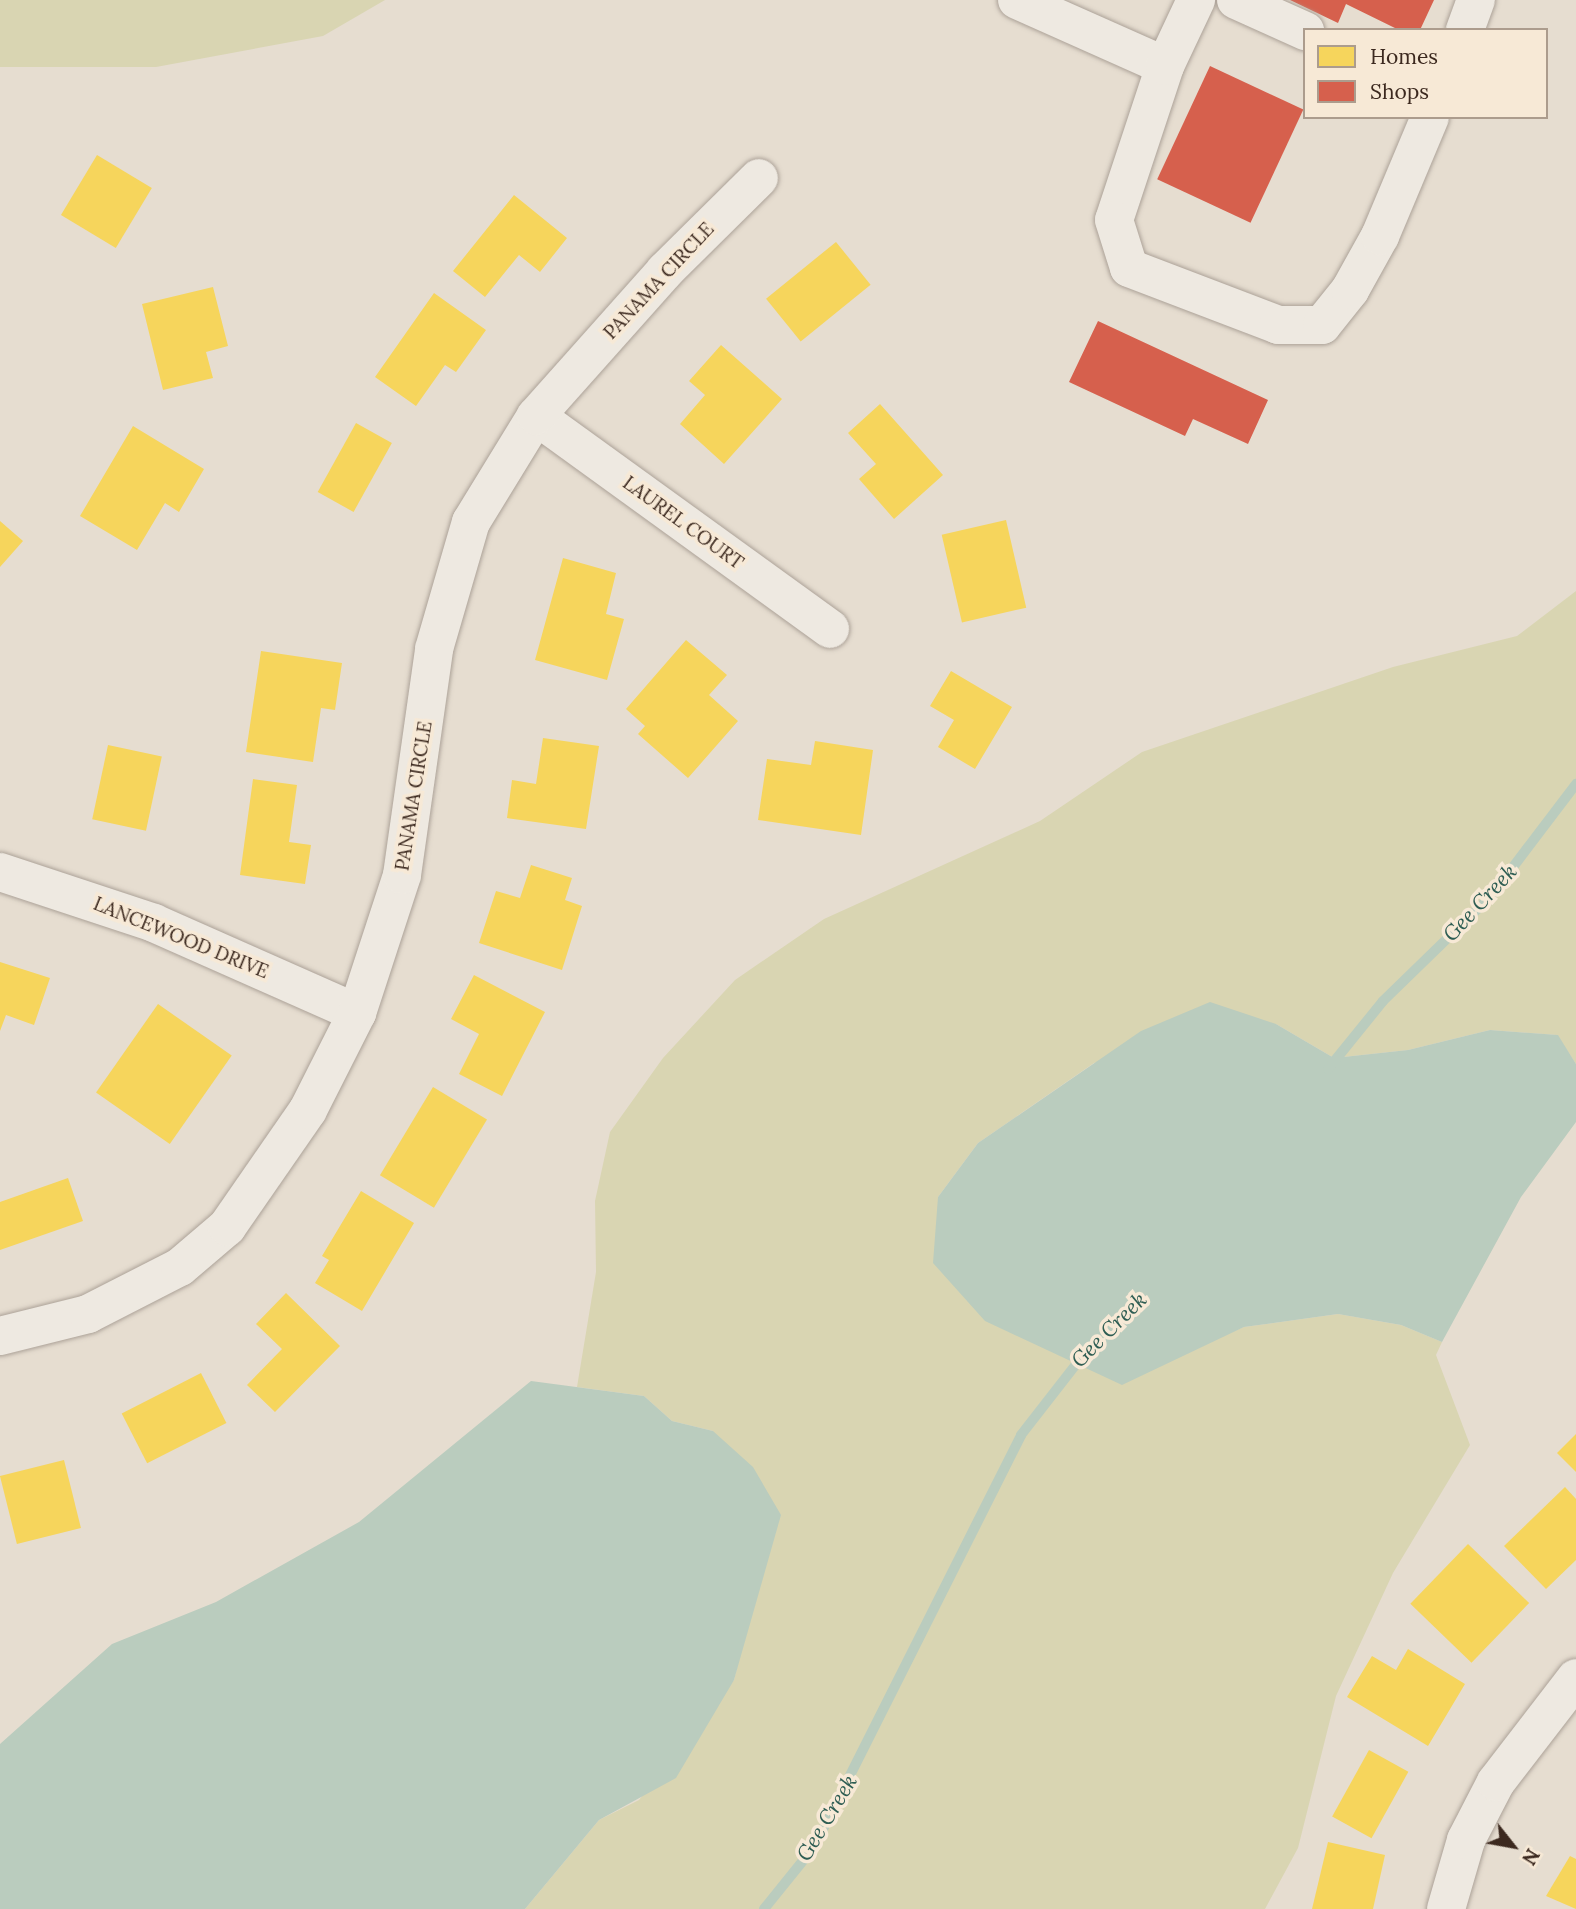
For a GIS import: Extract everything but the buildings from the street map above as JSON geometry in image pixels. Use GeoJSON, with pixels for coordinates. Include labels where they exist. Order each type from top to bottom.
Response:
{"type":"FeatureCollection","features":[{"type":"Feature","properties":{"kind":"street"},"geometry":{"type":"LineString","coordinates":[[1017,0],[1165,66]]}},
{"type":"Feature","properties":{"kind":"street"},"geometry":{"type":"LineString","coordinates":[[1196,0],[1165,66],[1114,220],[1129,268],[1278,325],[1322,325],[1350,290],[1429,119]]}},
{"type":"Feature","properties":{"kind":"street"},"geometry":{"type":"LineString","coordinates":[[1236,0],[1303,30]]}},
{"type":"Feature","properties":{"kind":"street"},"geometry":{"type":"LineString","coordinates":[[1466,28],[1476,0]]}},
{"type":"Feature","properties":{"kind":"street","name":"PANAMA CIRCLE"},"geometry":{"type":"LineString","coordinates":[[0,1336],[88,1314],[180,1267],[228,1227],[308,1110],[357,1013],[402,874],[434,649],[471,522],[536,416],[665,271],[759,178]]}},
{"type":"Feature","properties":{"kind":"street","name":"LAUREL COURT"},"geometry":{"type":"LineString","coordinates":[[536,416],[830,629]]}},
{"type":"Feature","properties":{"kind":"street","name":"LANCEWOOD DRIVE"},"geometry":{"type":"LineString","coordinates":[[0,872],[154,923],[357,1013]]}},
{"type":"Feature","properties":{"kind":"street"},"geometry":{"type":"LineString","coordinates":[[1446,1909],[1466,1840],[1496,1782],[1576,1678]]}},
{"type":"Feature","properties":{"kind":"shaded area"},"geometry":{"type":"Polygon","coordinates":[[[0,0],[385,0],[323,36],[156,67],[0,67],[0,0]]]}},
{"type":"Feature","properties":{"kind":"shaded area"},"geometry":{"type":"Polygon","coordinates":[[[1576,591],[1576,1064],[1557,1035],[1490,1030],[1408,1050],[1334,1058],[1276,1024],[1094,1063],[978,1143],[938,1197],[1184,1352],[1244,1327],[1338,1314],[1401,1325],[1442,1342],[1436,1355],[1470,1445],[1393,1573],[1336,1696],[1298,1848],[1265,1909],[525,1909],[599,1820],[639,1800],[734,1680],[753,1603],[713,1431],[672,1421],[644,1396],[577,1387],[596,1272],[595,1201],[610,1132],[663,1058],[735,980],[824,919],[1040,821],[1142,752],[1393,667],[1517,636],[1576,591]]]}},
{"type":"Feature","properties":{"kind":"water"},"geometry":{"type":"Polygon","coordinates":[[[1210,1002],[1276,1024],[1334,1058],[1408,1050],[1490,1030],[1558,1035],[1576,1064],[1576,1122],[1521,1197],[1442,1342],[1401,1325],[1338,1314],[1244,1327],[1122,1385],[985,1321],[933,1263],[938,1197],[978,1143],[1141,1031],[1210,1002]]]}},
{"type":"Feature","properties":{"kind":"water"},"geometry":{"type":"Polygon","coordinates":[[[531,1381],[644,1396],[672,1421],[713,1431],[753,1467],[781,1515],[734,1680],[676,1778],[599,1820],[525,1909],[0,1909],[0,1744],[112,1644],[216,1602],[359,1522],[531,1381]]]}},
{"type":"Feature","properties":{"kind":"waterway","name":"Gee Creek"},"geometry":{"type":"LineString","coordinates":[[1328,1069],[1383,1001],[1491,896],[1576,784]]}},
{"type":"Feature","properties":{"kind":"waterway","name":"Gee Creek"},"geometry":{"type":"LineString","coordinates":[[764,1909],[814,1847],[1021,1435],[1084,1354]]}}]}
